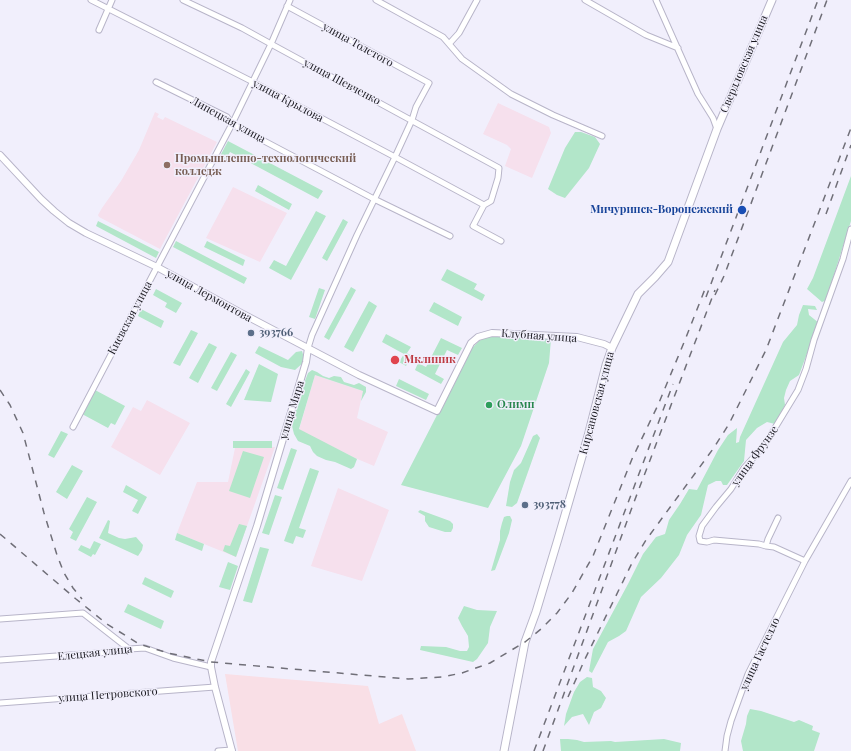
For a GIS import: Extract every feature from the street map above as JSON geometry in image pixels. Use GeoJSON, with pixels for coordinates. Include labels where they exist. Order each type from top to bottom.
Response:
{"type":"FeatureCollection","features":[{"type":"Feature","properties":{"kind":"main road","name":"Свердловская улица"},"geometry":{"type":"LineString","coordinates":[[717,129],[772,0]]}},
{"type":"Feature","properties":{"kind":"main road","name":"Кирсановская улица"},"geometry":{"type":"LineString","coordinates":[[504,751],[525,642],[536,612],[558,539],[588,436],[606,365],[612,348],[638,294],[668,262],[717,129]]}},
{"type":"Feature","properties":{"kind":"street","name":"улица Крылова"},"geometry":{"type":"LineString","coordinates":[[92,0],[253,82],[484,205]]}},
{"type":"Feature","properties":{"kind":"street"},"geometry":{"type":"LineString","coordinates":[[99,30],[112,0]]}},
{"type":"Feature","properties":{"kind":"street","name":"улица Шевченко"},"geometry":{"type":"LineString","coordinates":[[183,0],[242,28],[499,168],[498,178],[491,201],[484,205]]}},
{"type":"Feature","properties":{"kind":"street","name":"Киевская улица"},"geometry":{"type":"LineString","coordinates":[[73,427],[232,124],[271,44],[290,0]]}},
{"type":"Feature","properties":{"kind":"street"},"geometry":{"type":"LineString","coordinates":[[376,0],[443,37],[462,59],[510,94],[553,115],[602,136]]}},
{"type":"Feature","properties":{"kind":"street"},"geometry":{"type":"LineString","coordinates":[[449,44],[459,33],[477,0]]}},
{"type":"Feature","properties":{"kind":"street"},"geometry":{"type":"LineString","coordinates":[[585,0],[646,35],[678,48]]}},
{"type":"Feature","properties":{"kind":"street"},"geometry":{"type":"LineString","coordinates":[[656,0],[698,94],[713,118],[717,129]]}},
{"type":"Feature","properties":{"kind":"street","name":"улица Толстого"},"geometry":{"type":"LineString","coordinates":[[287,6],[429,83]]}},
{"type":"Feature","properties":{"kind":"street","name":"Липецкая улица"},"geometry":{"type":"LineString","coordinates":[[156,82],[227,117],[232,124],[374,199],[450,236]]}},
{"type":"Feature","properties":{"kind":"street","name":"улица Мира"},"geometry":{"type":"LineString","coordinates":[[232,750],[215,687],[211,662],[245,564],[269,488],[306,362],[312,335],[357,235],[412,120],[416,107],[429,83]]}},
{"type":"Feature","properties":{"kind":"street","name":"улица Лермонтова"},"geometry":{"type":"LineString","coordinates":[[0,155],[54,211],[69,223],[86,233],[157,267],[359,375],[437,411]]}},
{"type":"Feature","properties":{"kind":"street"},"geometry":{"type":"LineString","coordinates":[[484,205],[473,226],[501,241]]}},
{"type":"Feature","properties":{"kind":"street","name":"улица Фрунзе"},"geometry":{"type":"LineString","coordinates":[[766,546],[714,540],[707,542],[700,541],[699,536],[702,526],[731,489],[744,468],[764,446],[798,390],[843,259],[851,229]]}},
{"type":"Feature","properties":{"kind":"street","name":"Клубная улица"},"geometry":{"type":"LineString","coordinates":[[437,411],[471,342],[478,337],[492,333],[577,337],[604,344],[612,348]]}},
{"type":"Feature","properties":{"kind":"street","name":"улица Гастелло"},"geometry":{"type":"LineString","coordinates":[[725,751],[731,721],[748,674],[805,561],[851,481]]}},
{"type":"Feature","properties":{"kind":"street"},"geometry":{"type":"LineString","coordinates":[[778,518],[766,546],[774,547],[805,561]]}},
{"type":"Feature","properties":{"kind":"street"},"geometry":{"type":"LineString","coordinates":[[0,619],[83,613],[129,648]]}},
{"type":"Feature","properties":{"kind":"street","name":"Елецкая улица"},"geometry":{"type":"LineString","coordinates":[[0,660],[99,653],[129,648],[145,648],[173,658],[211,667]]}},
{"type":"Feature","properties":{"kind":"street","name":"улица Петровского"},"geometry":{"type":"LineString","coordinates":[[0,703],[215,687]]}},
{"type":"Feature","properties":{"kind":"street"},"geometry":{"type":"LineString","coordinates":[[218,751],[232,750]]}},
{"type":"Feature","properties":{"kind":"shaded area"},"geometry":{"type":"Polygon","coordinates":[[[498,103],[549,127],[551,133],[532,178],[505,166],[511,149],[507,145],[483,134],[498,103]]]}},
{"type":"Feature","properties":{"kind":"shaded area","name":"Промышленно-технологический колледж"},"geometry":{"type":"Polygon","coordinates":[[[155,112],[159,114],[157,117],[163,120],[165,117],[217,142],[160,249],[99,217],[98,215],[121,181],[139,150],[155,112]]]}},
{"type":"Feature","properties":{"kind":"shaded area"},"geometry":{"type":"Polygon","coordinates":[[[233,187],[287,213],[260,262],[206,238],[233,187]]]}},
{"type":"Feature","properties":{"kind":"shaded area"},"geometry":{"type":"Polygon","coordinates":[[[315,375],[363,391],[357,418],[388,432],[374,466],[299,430],[315,375]]]}},
{"type":"Feature","properties":{"kind":"shaded area"},"geometry":{"type":"Polygon","coordinates":[[[147,400],[190,423],[160,475],[111,447],[133,407],[141,411],[147,400]]]}},
{"type":"Feature","properties":{"kind":"shaded area"},"geometry":{"type":"Polygon","coordinates":[[[275,447],[236,557],[177,533],[197,482],[228,482],[235,448],[275,447]]]}},
{"type":"Feature","properties":{"kind":"shaded area"},"geometry":{"type":"Polygon","coordinates":[[[338,488],[389,510],[362,581],[311,566],[338,488]]]}},
{"type":"Feature","properties":{"kind":"shaded area"},"geometry":{"type":"Polygon","coordinates":[[[225,674],[368,686],[379,724],[402,714],[416,751],[238,751],[225,674]]]}},
{"type":"Feature","properties":{"kind":"green space"},"geometry":{"type":"Polygon","coordinates":[[[575,132],[581,132],[595,137],[600,144],[589,168],[565,198],[548,189],[565,148],[575,132]]]}},
{"type":"Feature","properties":{"kind":"green space"},"geometry":{"type":"Polygon","coordinates":[[[228,141],[323,191],[318,199],[230,152],[225,161],[219,158],[228,141]]]}},
{"type":"Feature","properties":{"kind":"green space"},"geometry":{"type":"Polygon","coordinates":[[[851,176],[851,221],[827,300],[822,302],[807,289],[813,278],[851,176]]]}},
{"type":"Feature","properties":{"kind":"green space"},"geometry":{"type":"Polygon","coordinates":[[[258,185],[292,204],[289,210],[255,191],[258,185]]]}},
{"type":"Feature","properties":{"kind":"green space"},"geometry":{"type":"Polygon","coordinates":[[[316,211],[326,216],[291,280],[269,268],[274,260],[286,266],[316,211]]]}},
{"type":"Feature","properties":{"kind":"green space"},"geometry":{"type":"Polygon","coordinates":[[[343,219],[348,222],[327,261],[322,258],[343,219]]]}},
{"type":"Feature","properties":{"kind":"green space"},"geometry":{"type":"Polygon","coordinates":[[[98,221],[159,252],[156,258],[96,226],[98,221]]]}},
{"type":"Feature","properties":{"kind":"green space"},"geometry":{"type":"Polygon","coordinates":[[[176,241],[247,278],[244,284],[173,247],[176,241]]]}},
{"type":"Feature","properties":{"kind":"green space"},"geometry":{"type":"Polygon","coordinates":[[[207,241],[245,260],[243,266],[204,247],[207,241]]]}},
{"type":"Feature","properties":{"kind":"green space"},"geometry":{"type":"Polygon","coordinates":[[[447,269],[477,284],[474,289],[485,295],[482,301],[441,280],[447,269]]]}},
{"type":"Feature","properties":{"kind":"green space"},"geometry":{"type":"Polygon","coordinates":[[[351,287],[356,290],[329,340],[324,337],[351,287]]]}},
{"type":"Feature","properties":{"kind":"green space"},"geometry":{"type":"Polygon","coordinates":[[[319,288],[325,290],[315,319],[309,317],[319,288]]]}},
{"type":"Feature","properties":{"kind":"green space"},"geometry":{"type":"Polygon","coordinates":[[[156,289],[182,303],[176,313],[165,307],[167,303],[153,295],[156,289]]]}},
{"type":"Feature","properties":{"kind":"green space"},"geometry":{"type":"Polygon","coordinates":[[[369,301],[377,306],[353,352],[344,347],[369,301]]]}},
{"type":"Feature","properties":{"kind":"green space"},"geometry":{"type":"Polygon","coordinates":[[[434,302],[462,317],[458,326],[429,311],[434,302]]]}},
{"type":"Feature","properties":{"kind":"green space"},"geometry":{"type":"Polygon","coordinates":[[[803,305],[815,306],[817,310],[808,309],[809,315],[819,323],[799,375],[790,381],[786,390],[784,398],[785,405],[775,424],[767,422],[757,428],[746,440],[744,461],[727,485],[723,485],[721,481],[716,481],[708,485],[701,515],[687,535],[679,555],[661,578],[641,597],[626,631],[608,642],[592,673],[589,671],[593,649],[643,554],[656,537],[665,534],[669,520],[689,489],[697,490],[718,450],[728,435],[737,428],[736,443],[739,442],[783,342],[797,325],[803,305]]]}},
{"type":"Feature","properties":{"kind":"green space"},"geometry":{"type":"Polygon","coordinates":[[[141,309],[164,321],[161,328],[138,316],[141,309]]]}},
{"type":"Feature","properties":{"kind":"green space"},"geometry":{"type":"Polygon","coordinates":[[[191,330],[198,333],[180,366],[173,363],[191,330]]]}},
{"type":"Feature","properties":{"kind":"green space"},"geometry":{"type":"Polygon","coordinates":[[[386,334],[411,347],[407,353],[412,356],[406,366],[399,362],[404,354],[382,342],[386,334]]]}},
{"type":"Feature","properties":{"kind":"green space","name":"Олимп"},"geometry":{"type":"Polygon","coordinates":[[[492,335],[551,339],[549,363],[521,446],[488,508],[401,485],[471,349],[485,337],[492,335]]]}},
{"type":"Feature","properties":{"kind":"green space"},"geometry":{"type":"Polygon","coordinates":[[[441,338],[462,348],[458,355],[447,350],[435,374],[444,379],[441,384],[415,370],[418,363],[426,367],[441,338]]]}},
{"type":"Feature","properties":{"kind":"green space"},"geometry":{"type":"Polygon","coordinates":[[[209,343],[217,347],[198,383],[189,378],[209,343]]]}},
{"type":"Feature","properties":{"kind":"green space"},"geometry":{"type":"Polygon","coordinates":[[[259,346],[288,360],[296,352],[302,351],[305,361],[295,370],[281,367],[255,353],[259,346]]]}},
{"type":"Feature","properties":{"kind":"green space"},"geometry":{"type":"Polygon","coordinates":[[[231,352],[237,355],[217,391],[211,388],[231,352]]]}},
{"type":"Feature","properties":{"kind":"green space"},"geometry":{"type":"Polygon","coordinates":[[[259,364],[278,374],[271,402],[244,400],[259,364]]]}},
{"type":"Feature","properties":{"kind":"green space"},"geometry":{"type":"Polygon","coordinates":[[[246,369],[250,372],[231,407],[226,404],[246,369]]]}},
{"type":"Feature","properties":{"kind":"green space"},"geometry":{"type":"Polygon","coordinates":[[[312,370],[329,378],[334,376],[341,377],[344,382],[354,385],[359,383],[366,387],[366,392],[361,401],[363,391],[315,375],[299,429],[357,459],[354,467],[351,469],[317,456],[310,446],[298,441],[294,434],[292,426],[295,407],[308,373],[312,370]]]}},
{"type":"Feature","properties":{"kind":"green space"},"geometry":{"type":"Polygon","coordinates":[[[399,379],[429,394],[426,400],[396,386],[399,379]]]}},
{"type":"Feature","properties":{"kind":"green space"},"geometry":{"type":"Polygon","coordinates":[[[95,390],[125,406],[115,425],[111,423],[108,428],[82,414],[95,390]]]}},
{"type":"Feature","properties":{"kind":"green space"},"geometry":{"type":"Polygon","coordinates":[[[61,431],[68,434],[54,458],[48,455],[61,431]]]}},
{"type":"Feature","properties":{"kind":"green space"},"geometry":{"type":"Polygon","coordinates":[[[537,434],[540,438],[517,503],[512,507],[506,506],[510,482],[514,470],[521,463],[533,436],[537,434]]]}},
{"type":"Feature","properties":{"kind":"green space"},"geometry":{"type":"Polygon","coordinates":[[[233,441],[272,441],[272,448],[233,448],[233,441]]]}},
{"type":"Feature","properties":{"kind":"green space"},"geometry":{"type":"Polygon","coordinates":[[[291,448],[297,450],[283,490],[277,488],[291,448]]]}},
{"type":"Feature","properties":{"kind":"green space"},"geometry":{"type":"Polygon","coordinates":[[[243,451],[264,457],[250,498],[229,491],[243,451]]]}},
{"type":"Feature","properties":{"kind":"green space"},"geometry":{"type":"Polygon","coordinates":[[[72,465],[83,471],[67,499],[56,492],[72,465]]]}},
{"type":"Feature","properties":{"kind":"green space"},"geometry":{"type":"Polygon","coordinates":[[[310,468],[319,471],[299,528],[306,530],[303,538],[296,536],[293,544],[284,541],[310,468]]]}},
{"type":"Feature","properties":{"kind":"green space"},"geometry":{"type":"Polygon","coordinates":[[[126,485],[147,497],[138,514],[132,511],[138,500],[123,492],[126,485]]]}},
{"type":"Feature","properties":{"kind":"green space"},"geometry":{"type":"Polygon","coordinates":[[[275,495],[282,497],[269,535],[262,533],[275,495]]]}},
{"type":"Feature","properties":{"kind":"green space"},"geometry":{"type":"Polygon","coordinates":[[[87,497],[97,502],[76,541],[70,538],[73,532],[69,529],[87,497]]]}},
{"type":"Feature","properties":{"kind":"green space"},"geometry":{"type":"Polygon","coordinates":[[[420,510],[450,521],[453,524],[451,532],[445,532],[429,527],[425,521],[425,516],[418,512],[420,510]]]}},
{"type":"Feature","properties":{"kind":"green space"},"geometry":{"type":"Polygon","coordinates":[[[510,516],[512,520],[509,533],[495,570],[491,571],[500,540],[502,523],[504,517],[510,516]]]}},
{"type":"Feature","properties":{"kind":"green space"},"geometry":{"type":"Polygon","coordinates":[[[108,520],[110,521],[108,533],[125,539],[136,537],[143,545],[138,556],[99,538],[108,520]]]}},
{"type":"Feature","properties":{"kind":"green space"},"geometry":{"type":"Polygon","coordinates":[[[239,524],[247,526],[236,557],[223,551],[225,545],[230,546],[239,524]]]}},
{"type":"Feature","properties":{"kind":"green space"},"geometry":{"type":"Polygon","coordinates":[[[177,533],[204,544],[202,551],[175,540],[177,533]]]}},
{"type":"Feature","properties":{"kind":"green space"},"geometry":{"type":"Polygon","coordinates":[[[94,541],[101,544],[95,555],[93,554],[91,557],[78,550],[81,545],[90,549],[94,541]]]}},
{"type":"Feature","properties":{"kind":"green space"},"geometry":{"type":"Polygon","coordinates":[[[260,547],[269,549],[252,603],[243,601],[260,547]]]}},
{"type":"Feature","properties":{"kind":"green space"},"geometry":{"type":"Polygon","coordinates":[[[228,562],[238,566],[230,590],[219,587],[228,562]]]}},
{"type":"Feature","properties":{"kind":"green space"},"geometry":{"type":"Polygon","coordinates":[[[145,577],[174,591],[171,598],[142,584],[145,577]]]}},
{"type":"Feature","properties":{"kind":"green space"},"geometry":{"type":"Polygon","coordinates":[[[128,604],[164,621],[161,629],[124,612],[128,604]]]}},
{"type":"Feature","properties":{"kind":"green space"},"geometry":{"type":"Polygon","coordinates":[[[464,606],[477,610],[497,611],[490,627],[488,643],[477,659],[473,662],[420,650],[421,646],[446,647],[460,651],[467,651],[469,647],[468,636],[458,618],[464,606]]]}},
{"type":"Feature","properties":{"kind":"green space"},"geometry":{"type":"Polygon","coordinates":[[[587,677],[592,678],[593,687],[601,691],[606,698],[601,708],[594,712],[589,725],[583,714],[572,717],[564,726],[566,714],[574,692],[580,682],[587,677]]]}},
{"type":"Feature","properties":{"kind":"green space"},"geometry":{"type":"Polygon","coordinates":[[[750,709],[794,722],[799,720],[813,726],[812,730],[820,733],[814,751],[743,751],[741,741],[750,709]]]}},
{"type":"Feature","properties":{"kind":"green space"},"geometry":{"type":"Polygon","coordinates":[[[560,739],[584,742],[615,742],[664,739],[681,743],[680,751],[561,751],[560,739]]]}},
{"type":"Feature","properties":{"kind":"railway"},"geometry":{"type":"LineString","coordinates":[[706,297],[818,0]]}},
{"type":"Feature","properties":{"kind":"railway"},"geometry":{"type":"LineString","coordinates":[[715,295],[724,276],[827,0]]}},
{"type":"Feature","properties":{"kind":"railway"},"geometry":{"type":"LineString","coordinates":[[568,697],[632,563],[646,540],[713,449],[729,424],[766,350],[851,128]]}},
{"type":"Feature","properties":{"kind":"railway"},"geometry":{"type":"LineString","coordinates":[[826,214],[851,145]]}},
{"type":"Feature","properties":{"kind":"railway"},"geometry":{"type":"LineString","coordinates":[[0,534],[107,624],[139,644],[168,653],[211,662],[408,679],[442,677],[462,673],[490,663],[525,642],[557,613],[572,593],[593,556],[632,459],[658,405],[705,289]]}},
{"type":"Feature","properties":{"kind":"railway"},"geometry":{"type":"LineString","coordinates":[[543,751],[634,502],[715,290]]}},
{"type":"Feature","properties":{"kind":"railway"},"geometry":{"type":"LineString","coordinates":[[534,751],[673,384]]}},
{"type":"Feature","properties":{"kind":"railway"},"geometry":{"type":"LineString","coordinates":[[0,390],[10,405],[23,433],[44,513],[64,573],[82,599]]}},
{"type":"Feature","properties":{"kind":"place","name":"Промышленно-технологический колледж"},"geometry":{"type":"Point","coordinates":[167,165]}},
{"type":"Feature","properties":{"kind":"place","name":"Мичуринск-Воронежский"},"geometry":{"type":"Point","coordinates":[742,210]}},
{"type":"Feature","properties":{"kind":"place","name":"393766"},"geometry":{"type":"Point","coordinates":[251,333]}},
{"type":"Feature","properties":{"kind":"place","name":"Мклиник"},"geometry":{"type":"Point","coordinates":[395,360]}},
{"type":"Feature","properties":{"kind":"place","name":"Олимп"},"geometry":{"type":"Point","coordinates":[489,405]}},
{"type":"Feature","properties":{"kind":"place","name":"393778"},"geometry":{"type":"Point","coordinates":[525,505]}}]}
